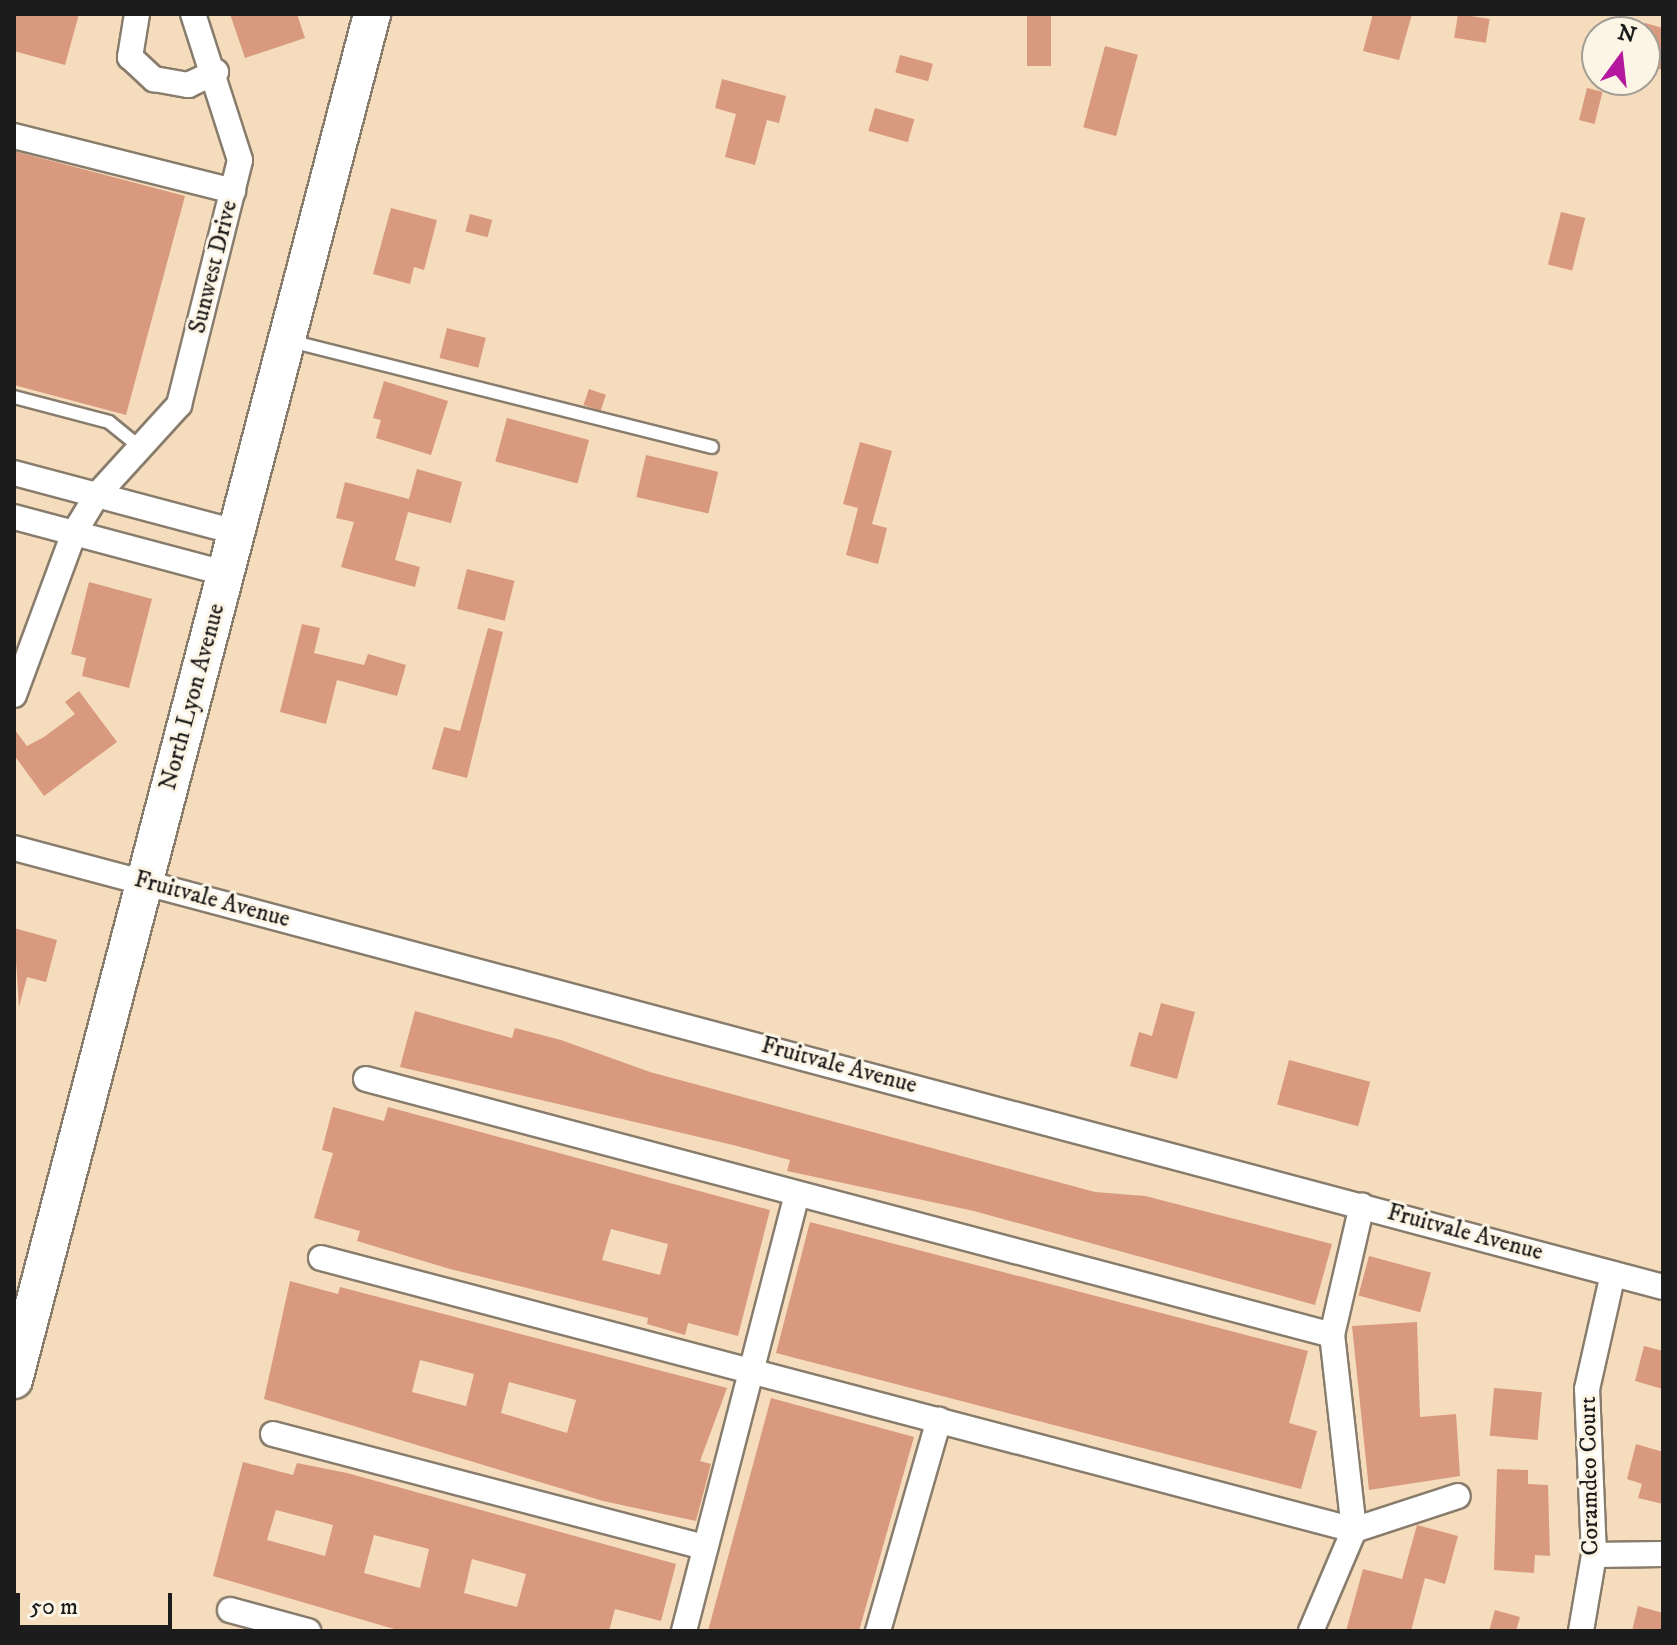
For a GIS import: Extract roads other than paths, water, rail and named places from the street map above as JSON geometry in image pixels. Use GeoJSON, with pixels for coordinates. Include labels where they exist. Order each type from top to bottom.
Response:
{"type":"FeatureCollection","features":[{"type":"Feature","properties":{"kind":"street"},"geometry":{"type":"LineString","coordinates":[[137,14],[130,57],[154,79],[188,85],[216,72]]}},
{"type":"Feature","properties":{"kind":"street","name":"Sunwest Drive"},"geometry":{"type":"LineString","coordinates":[[16,695],[74,533],[97,495],[179,405],[240,160],[216,72],[193,14]]}},
{"type":"Feature","properties":{"kind":"street","name":"North Lyon Avenue"},"geometry":{"type":"LineString","coordinates":[[15,1374],[372,14]]}},
{"type":"Feature","properties":{"kind":"street"},"geometry":{"type":"LineString","coordinates":[[14,136],[233,191]]}},
{"type":"Feature","properties":{"kind":"street"},"geometry":{"type":"LineString","coordinates":[[14,473],[236,532]]}},
{"type":"Feature","properties":{"kind":"street"},"geometry":{"type":"LineString","coordinates":[[140,551],[151,509]]}},
{"type":"Feature","properties":{"kind":"street"},"geometry":{"type":"LineString","coordinates":[[14,517],[225,573]]}},
{"type":"Feature","properties":{"kind":"street","name":"Fruitvale Avenue"},"geometry":{"type":"LineString","coordinates":[[14,848],[1663,1287]]}},
{"type":"Feature","properties":{"kind":"street"},"geometry":{"type":"LineString","coordinates":[[366,1079],[1332,1335]]}},
{"type":"Feature","properties":{"kind":"street"},"geometry":{"type":"LineString","coordinates":[[684,1631],[797,1194]]}},
{"type":"Feature","properties":{"kind":"street"},"geometry":{"type":"LineString","coordinates":[[1311,1631],[1354,1530],[1332,1335],[1362,1205]]}},
{"type":"Feature","properties":{"kind":"street"},"geometry":{"type":"LineString","coordinates":[[321,1258],[1354,1530],[1458,1496]]}},
{"type":"Feature","properties":{"kind":"street","name":"Coramdeo Court"},"geometry":{"type":"LineString","coordinates":[[1581,1631],[1594,1555],[1587,1389],[1613,1274]]}},
{"type":"Feature","properties":{"kind":"street"},"geometry":{"type":"LineString","coordinates":[[878,1631],[939,1420]]}},
{"type":"Feature","properties":{"kind":"street"},"geometry":{"type":"LineString","coordinates":[[273,1434],[705,1547]]}},
{"type":"Feature","properties":{"kind":"street"},"geometry":{"type":"LineString","coordinates":[[1594,1555],[1663,1554]]}},
{"type":"Feature","properties":{"kind":"street"},"geometry":{"type":"LineString","coordinates":[[230,1610],[308,1631]]}},
{"type":"Feature","properties":{"kind":"lane"},"geometry":{"type":"LineString","coordinates":[[286,340],[712,447]]}},
{"type":"Feature","properties":{"kind":"lane"},"geometry":{"type":"LineString","coordinates":[[14,397],[109,422],[141,448]]}}]}
